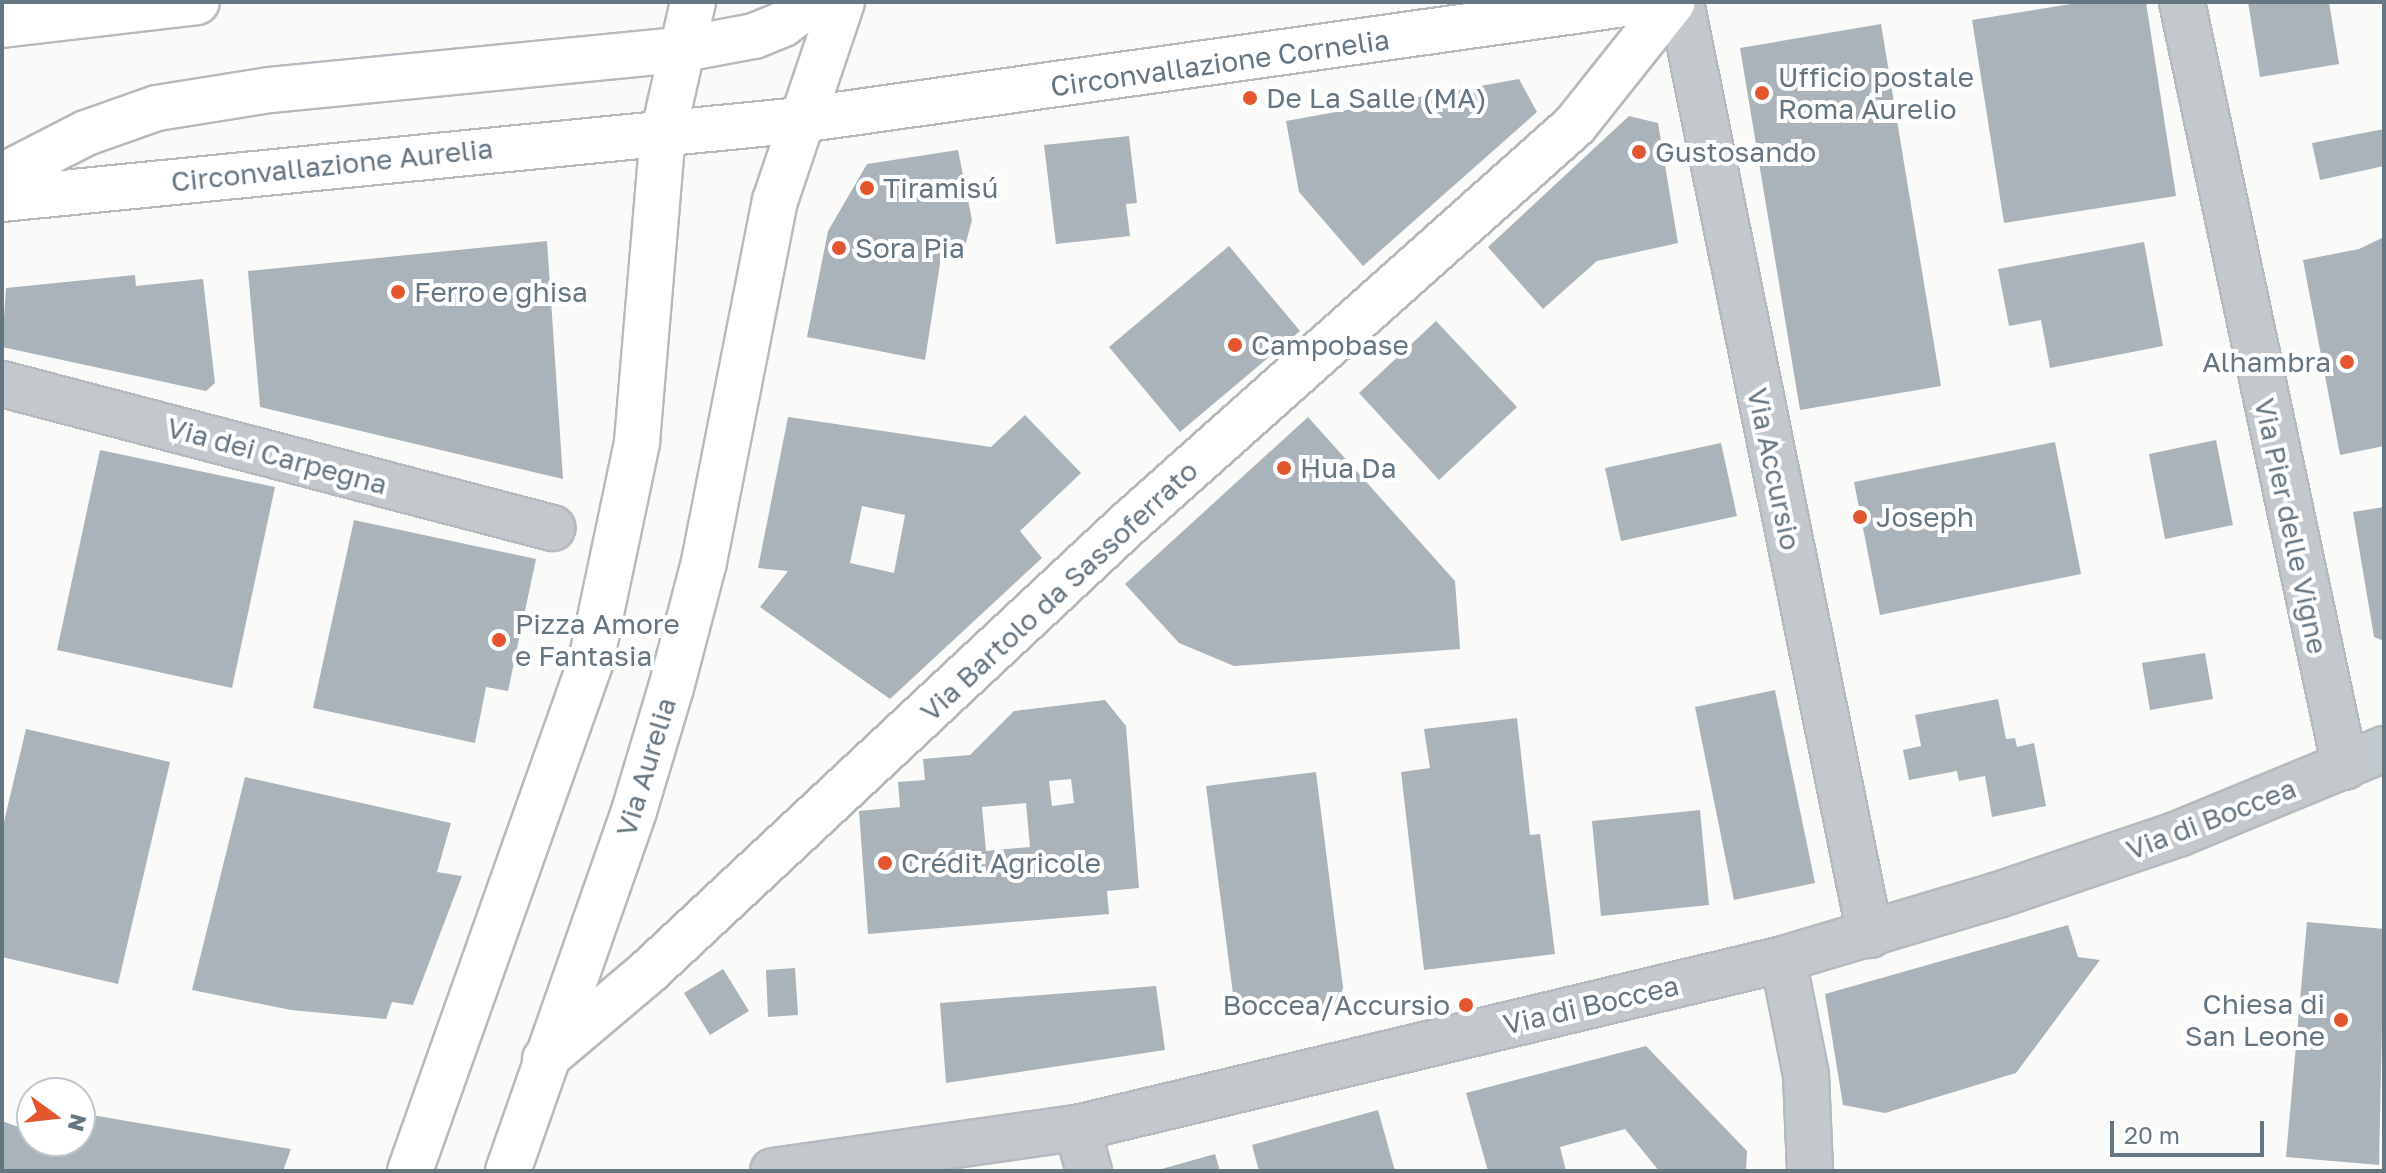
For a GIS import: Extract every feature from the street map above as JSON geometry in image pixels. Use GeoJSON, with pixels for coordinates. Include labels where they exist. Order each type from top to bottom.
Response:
{"type":"FeatureCollection","features":[{"type":"Feature","properties":{"kind":"main road"},"geometry":{"type":"LineString","coordinates":[[2,25],[197,2]]}},
{"type":"Feature","properties":{"kind":"main road"},"geometry":{"type":"LineString","coordinates":[[410,1171],[591,661],[637,442],[663,135],[679,50],[693,2]]}},
{"type":"Feature","properties":{"kind":"main road"},"geometry":{"type":"LineString","coordinates":[[2,176],[109,123],[192,101],[679,50],[754,36],[783,24],[812,2]]}},
{"type":"Feature","properties":{"kind":"main road","name":"Via Aurelia"},"geometry":{"type":"LineString","coordinates":[[508,1171],[634,811],[671,688],[704,562],[775,201],[842,2]]}},
{"type":"Feature","properties":{"kind":"main road","name":"Circonvallazione Cornelia"},"geometry":{"type":"LineString","coordinates":[[663,135],[801,120],[1639,2]]}},
{"type":"Feature","properties":{"kind":"main road","name":"Via Bartolo da Sassoferrato"},"geometry":{"type":"LineString","coordinates":[[545,1059],[649,971],[1129,523],[1575,125],[1673,2]]}},
{"type":"Feature","properties":{"kind":"main road","name":"Circonvallazione Aurelia"},"geometry":{"type":"LineString","coordinates":[[2,199],[663,135]]}},
{"type":"Feature","properties":{"kind":"street","name":"Via Accursio"},"geometry":{"type":"LineString","coordinates":[[1681,2],[1870,935]]}},
{"type":"Feature","properties":{"kind":"street","name":"Via Pier delle Vigne"},"geometry":{"type":"LineString","coordinates":[[2182,2],[2345,767]]}},
{"type":"Feature","properties":{"kind":"street","name":"Via dei Carpegna"},"geometry":{"type":"LineString","coordinates":[[2,384],[552,528]]}},
{"type":"Feature","properties":{"kind":"street","name":"Via di Boccea"},"geometry":{"type":"LineString","coordinates":[[773,1171],[1077,1128],[1783,959],[1870,935],[2178,834],[2384,749]]}},
{"type":"Feature","properties":{"kind":"street"},"geometry":{"type":"LineString","coordinates":[[1783,959],[1806,1075],[1810,1171]]}},
{"type":"Feature","properties":{"kind":"street"},"geometry":{"type":"LineString","coordinates":[[1077,1128],[1089,1171]]}},
{"type":"Feature","properties":{"kind":"building"},"geometry":{"type":"Polygon","coordinates":[[[2083,2],[2146,2],[2176,196],[2004,223],[1972,20],[2083,2]]]}},
{"type":"Feature","properties":{"kind":"building"},"geometry":{"type":"Polygon","coordinates":[[[2248,2],[2329,2],[2339,64],[2260,77],[2248,2]]]}},
{"type":"Feature","properties":{"kind":"building"},"geometry":{"type":"Polygon","coordinates":[[[1881,24],[1941,386],[1800,410],[1740,48],[1881,24]]]}},
{"type":"Feature","properties":{"kind":"building"},"geometry":{"type":"Polygon","coordinates":[[[1519,79],[1537,112],[1363,266],[1299,192],[1286,121],[1519,79]]]}},
{"type":"Feature","properties":{"kind":"building"},"geometry":{"type":"Polygon","coordinates":[[[1629,116],[1658,123],[1678,243],[1597,261],[1543,309],[1488,247],[1629,116]]]}},
{"type":"Feature","properties":{"kind":"building"},"geometry":{"type":"Polygon","coordinates":[[[2384,129],[2384,166],[2320,180],[2312,143],[2384,129]]]}},
{"type":"Feature","properties":{"kind":"building"},"geometry":{"type":"Polygon","coordinates":[[[1129,136],[1137,203],[1126,204],[1130,236],[1056,244],[1044,145],[1129,136]]]}},
{"type":"Feature","properties":{"kind":"building"},"geometry":{"type":"Polygon","coordinates":[[[958,150],[972,220],[963,254],[942,251],[925,360],[807,337],[828,231],[867,164],[958,150]]]}},
{"type":"Feature","properties":{"kind":"building"},"geometry":{"type":"Polygon","coordinates":[[[2384,237],[2384,446],[2340,455],[2303,260],[2359,249],[2384,237]]]}},
{"type":"Feature","properties":{"kind":"building"},"geometry":{"type":"Polygon","coordinates":[[[547,241],[563,479],[260,407],[248,271],[547,241]]]}},
{"type":"Feature","properties":{"kind":"building"},"geometry":{"type":"Polygon","coordinates":[[[2144,242],[2163,346],[2050,368],[2041,320],[2009,326],[1998,269],[2144,242]]]}},
{"type":"Feature","properties":{"kind":"building"},"geometry":{"type":"Polygon","coordinates":[[[1229,246],[1300,331],[1180,432],[1109,347],[1229,246]]]}},
{"type":"Feature","properties":{"kind":"building"},"geometry":{"type":"Polygon","coordinates":[[[135,275],[136,286],[203,279],[215,383],[206,391],[2,347],[6,288],[135,275]]]}},
{"type":"Feature","properties":{"kind":"building"},"geometry":{"type":"Polygon","coordinates":[[[1436,321],[1517,407],[1439,480],[1359,393],[1436,321]]]}},
{"type":"Feature","properties":{"kind":"building"},"geometry":{"type":"Polygon","coordinates":[[[1025,415],[1081,473],[1020,531],[1042,558],[890,699],[760,607],[788,571],[758,568],[788,417],[991,447],[1025,415]],[[862,506],[850,563],[894,573],[905,515],[862,506]]]}},
{"type":"Feature","properties":{"kind":"building"},"geometry":{"type":"Polygon","coordinates":[[[1308,417],[1455,581],[1460,649],[1234,666],[1179,643],[1125,584],[1308,417]]]}},
{"type":"Feature","properties":{"kind":"building"},"geometry":{"type":"Polygon","coordinates":[[[2216,440],[2233,525],[2165,539],[2149,454],[2216,440]]]}},
{"type":"Feature","properties":{"kind":"building"},"geometry":{"type":"Polygon","coordinates":[[[2055,442],[2081,574],[1880,615],[1854,482],[2055,442]]]}},
{"type":"Feature","properties":{"kind":"building"},"geometry":{"type":"Polygon","coordinates":[[[1721,443],[1737,516],[1621,541],[1605,468],[1721,443]]]}},
{"type":"Feature","properties":{"kind":"building"},"geometry":{"type":"Polygon","coordinates":[[[100,450],[275,487],[232,688],[57,650],[100,450]]]}},
{"type":"Feature","properties":{"kind":"building"},"geometry":{"type":"Polygon","coordinates":[[[2384,507],[2384,641],[2374,637],[2353,512],[2384,507]]]}},
{"type":"Feature","properties":{"kind":"building"},"geometry":{"type":"Polygon","coordinates":[[[354,520],[536,559],[508,691],[486,687],[475,743],[313,708],[354,520]]]}},
{"type":"Feature","properties":{"kind":"building"},"geometry":{"type":"Polygon","coordinates":[[[2205,653],[2213,699],[2150,710],[2142,663],[2205,653]]]}},
{"type":"Feature","properties":{"kind":"building"},"geometry":{"type":"Polygon","coordinates":[[[1775,690],[1815,883],[1734,900],[1695,707],[1775,690]]]}},
{"type":"Feature","properties":{"kind":"building"},"geometry":{"type":"Polygon","coordinates":[[[1998,699],[2006,739],[2015,738],[2017,747],[2034,743],[2046,806],[1992,817],[1985,776],[1959,781],[1957,771],[1909,780],[1903,750],[1921,746],[1915,715],[1998,699]]]}},
{"type":"Feature","properties":{"kind":"building"},"geometry":{"type":"Polygon","coordinates":[[[1105,700],[1126,726],[1139,888],[1107,891],[1109,914],[868,934],[859,811],[900,807],[898,782],[925,780],[923,759],[970,755],[1014,711],[1105,700]],[[1071,779],[1049,781],[1052,806],[1074,803],[1071,779]],[[1026,803],[982,807],[986,851],[1030,847],[1026,803]]]}},
{"type":"Feature","properties":{"kind":"building"},"geometry":{"type":"Polygon","coordinates":[[[1517,718],[1530,835],[1540,834],[1555,954],[1424,970],[1401,772],[1430,768],[1424,729],[1517,718]]]}},
{"type":"Feature","properties":{"kind":"building"},"geometry":{"type":"Polygon","coordinates":[[[26,729],[170,762],[118,984],[2,957],[2,830],[26,729]]]}},
{"type":"Feature","properties":{"kind":"building"},"geometry":{"type":"Polygon","coordinates":[[[1316,772],[1345,1003],[1236,1017],[1206,786],[1316,772]]]}},
{"type":"Feature","properties":{"kind":"building"},"geometry":{"type":"Polygon","coordinates":[[[245,777],[451,823],[437,872],[462,876],[413,1005],[392,1002],[386,1019],[291,1010],[192,990],[245,777]]]}},
{"type":"Feature","properties":{"kind":"building"},"geometry":{"type":"Polygon","coordinates":[[[1700,810],[1709,905],[1601,916],[1592,821],[1700,810]]]}},
{"type":"Feature","properties":{"kind":"building","name":"Chiesa di San Leone"},"geometry":{"type":"Polygon","coordinates":[[[2307,922],[2384,929],[2379,1165],[2286,1157],[2307,922]]]}},
{"type":"Feature","properties":{"kind":"building"},"geometry":{"type":"Polygon","coordinates":[[[2068,925],[2078,957],[2100,960],[2016,1073],[1885,1113],[1843,1105],[1825,994],[2068,925]]]}},
{"type":"Feature","properties":{"kind":"building"},"geometry":{"type":"Polygon","coordinates":[[[795,968],[798,1015],[768,1017],[766,970],[795,968]]]}},
{"type":"Feature","properties":{"kind":"building"},"geometry":{"type":"Polygon","coordinates":[[[723,969],[749,1011],[710,1035],[684,993],[723,969]]]}},
{"type":"Feature","properties":{"kind":"building"},"geometry":{"type":"Polygon","coordinates":[[[1156,986],[1165,1050],[946,1083],[940,1003],[1156,986]]]}},
{"type":"Feature","properties":{"kind":"building"},"geometry":{"type":"Polygon","coordinates":[[[1646,1046],[1747,1151],[1746,1171],[1659,1171],[1625,1129],[1560,1147],[1566,1171],[1488,1171],[1466,1093],[1646,1046]]]}},
{"type":"Feature","properties":{"kind":"building"},"geometry":{"type":"Polygon","coordinates":[[[1378,1110],[1395,1171],[1259,1171],[1252,1145],[1378,1110]]]}},
{"type":"Feature","properties":{"kind":"building"},"geometry":{"type":"Polygon","coordinates":[[[96,1116],[291,1149],[283,1171],[2,1171],[2,1121],[16,1126],[16,1157],[96,1157],[96,1116]]]}},
{"type":"Feature","properties":{"kind":"building"},"geometry":{"type":"Polygon","coordinates":[[[1215,1154],[1220,1171],[1158,1171],[1158,1170],[1215,1154]]]}},
{"type":"Feature","properties":{"kind":"place","name":"Ufficio postale Roma Aurelio"},"geometry":{"type":"Point","coordinates":[1762,93]}},
{"type":"Feature","properties":{"kind":"place","name":"De La Salle (MA)"},"geometry":{"type":"Point","coordinates":[1250,98]}},
{"type":"Feature","properties":{"kind":"place","name":"Gustosando"},"geometry":{"type":"Point","coordinates":[1639,152]}},
{"type":"Feature","properties":{"kind":"place","name":"Tiramisú"},"geometry":{"type":"Point","coordinates":[867,188]}},
{"type":"Feature","properties":{"kind":"place","name":"Sora Pia"},"geometry":{"type":"Point","coordinates":[839,248]}},
{"type":"Feature","properties":{"kind":"place","name":"Ferro e ghisa"},"geometry":{"type":"Point","coordinates":[398,292]}},
{"type":"Feature","properties":{"kind":"place","name":"Campobase"},"geometry":{"type":"Point","coordinates":[1235,345]}},
{"type":"Feature","properties":{"kind":"place","name":"Alhambra"},"geometry":{"type":"Point","coordinates":[2347,362]}},
{"type":"Feature","properties":{"kind":"place","name":"Hua Da"},"geometry":{"type":"Point","coordinates":[1284,468]}},
{"type":"Feature","properties":{"kind":"place","name":"Joseph"},"geometry":{"type":"Point","coordinates":[1860,517]}},
{"type":"Feature","properties":{"kind":"place","name":"Pizza Amore e Fantasia"},"geometry":{"type":"Point","coordinates":[499,640]}},
{"type":"Feature","properties":{"kind":"place","name":"Crédit Agricole"},"geometry":{"type":"Point","coordinates":[885,863]}},
{"type":"Feature","properties":{"kind":"place","name":"Boccea/Accursio"},"geometry":{"type":"Point","coordinates":[1466,1005]}},
{"type":"Feature","properties":{"kind":"place","name":"Chiesa di San Leone"},"geometry":{"type":"Point","coordinates":[2341,1020]}}]}
